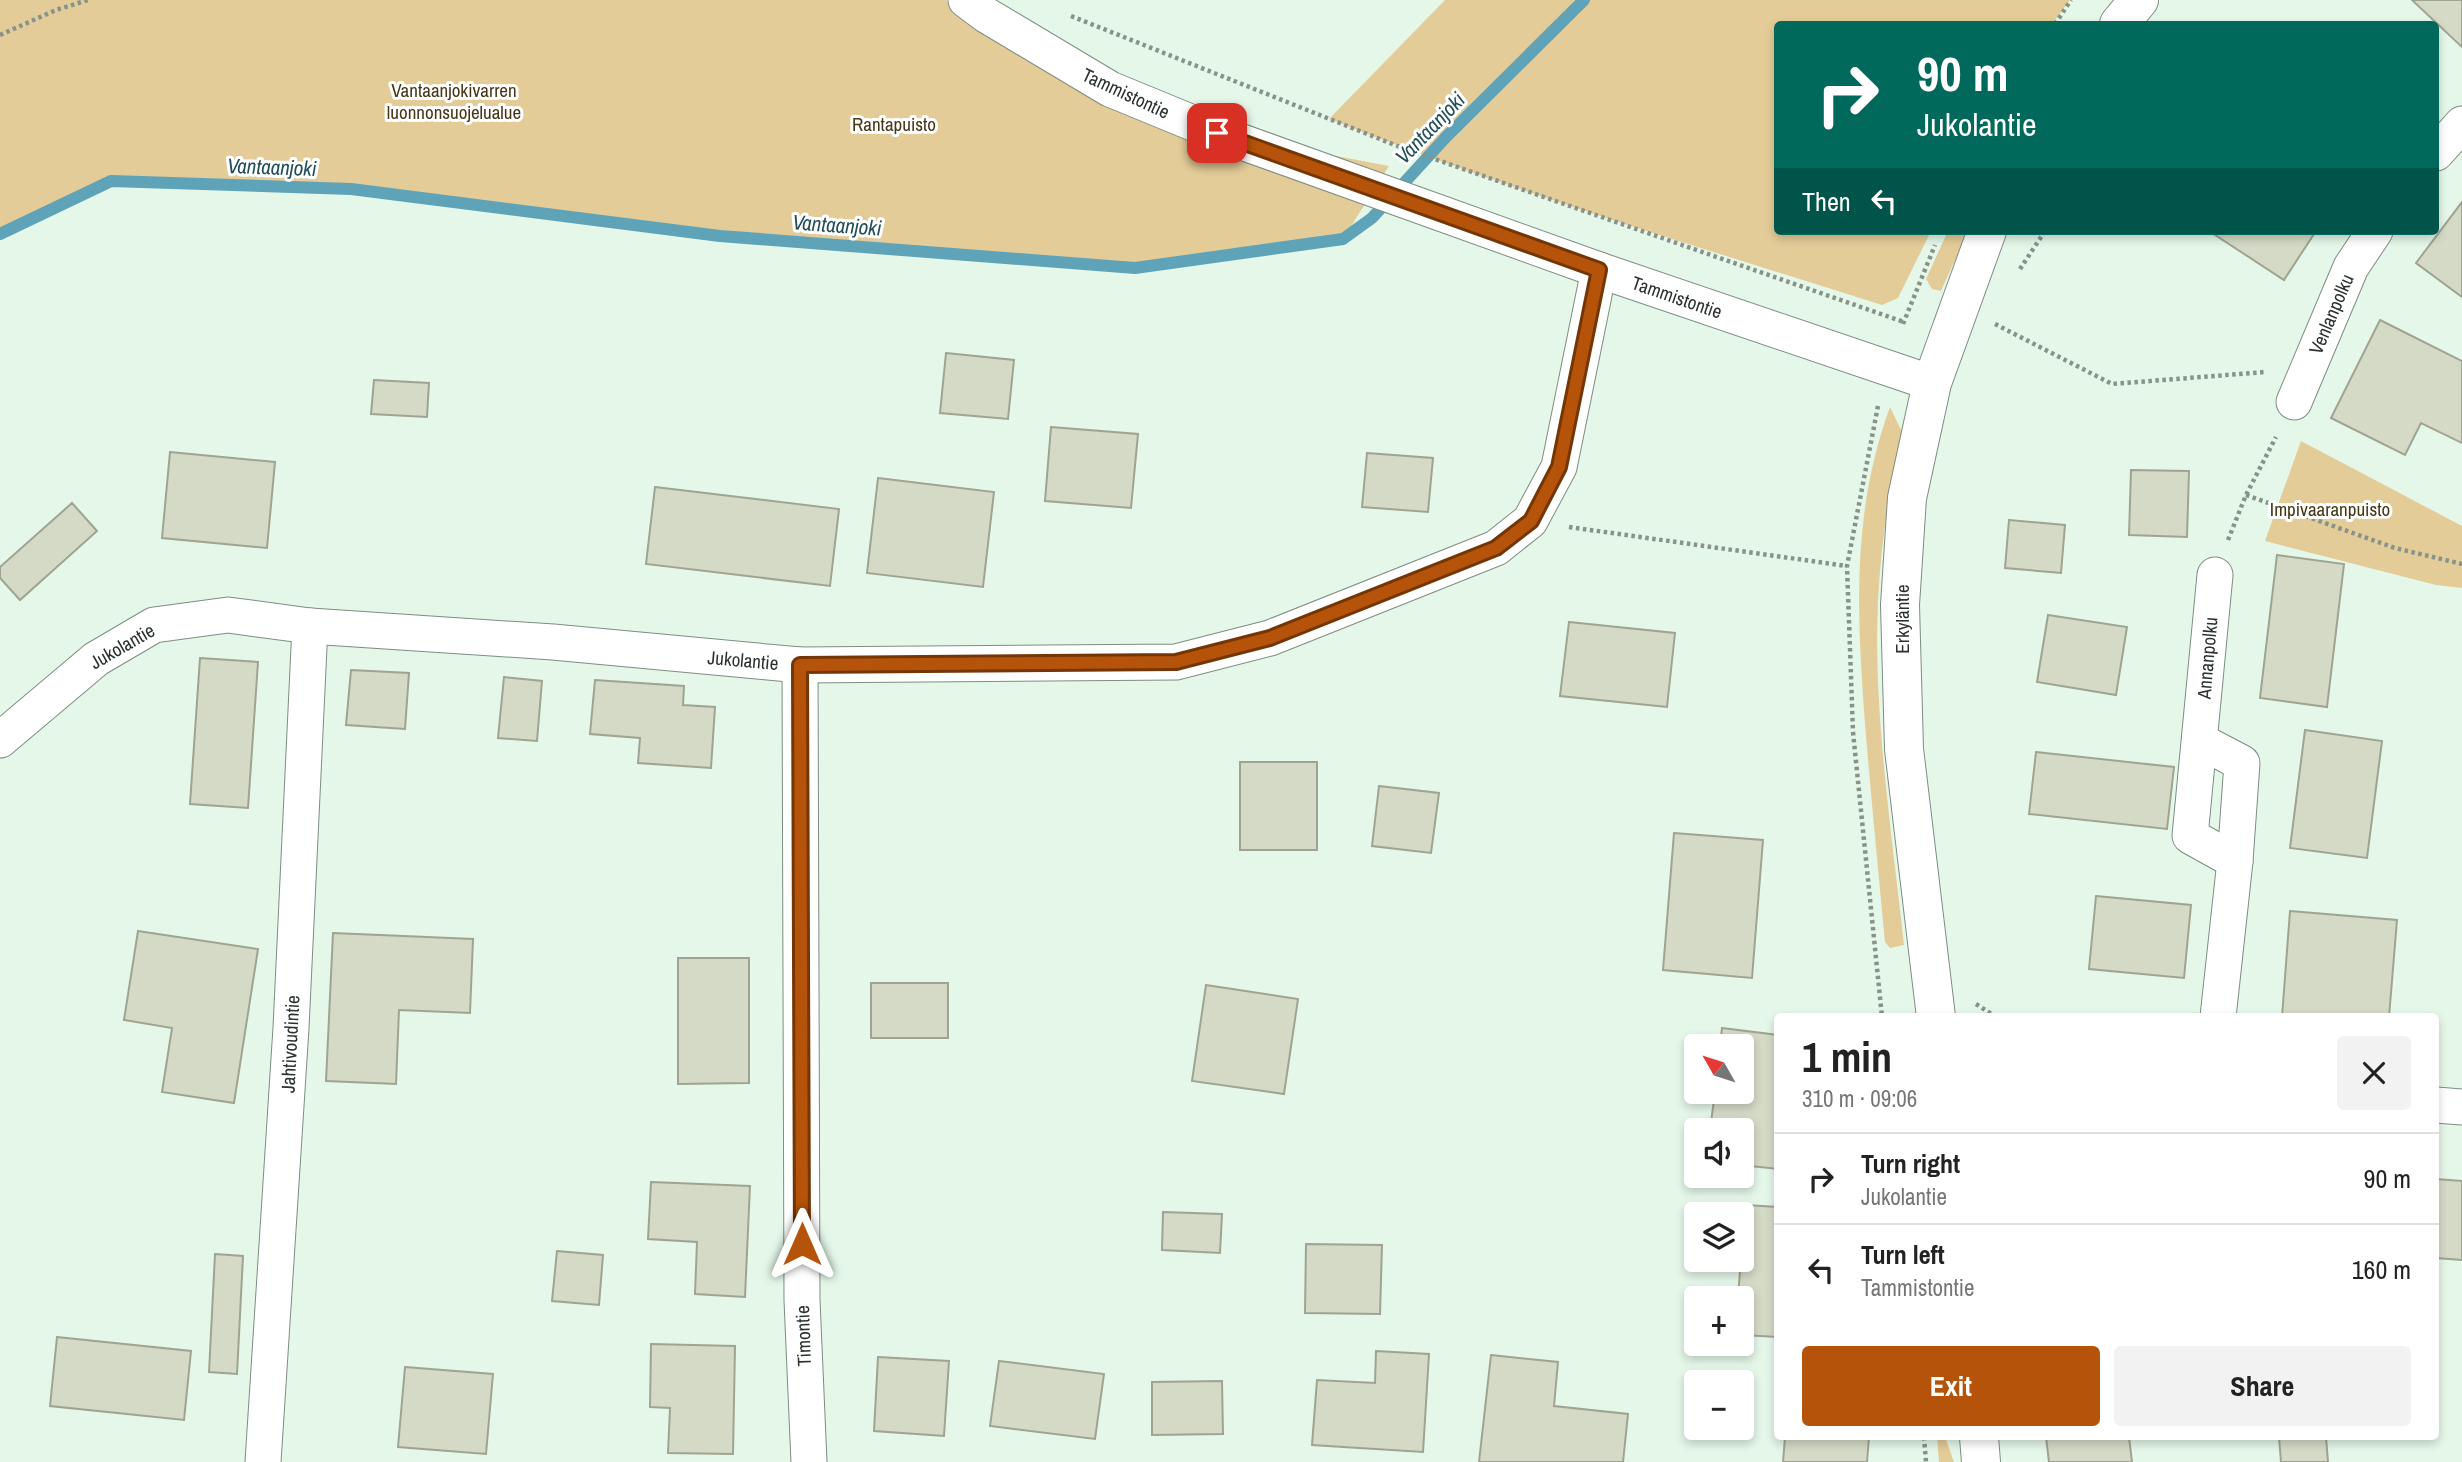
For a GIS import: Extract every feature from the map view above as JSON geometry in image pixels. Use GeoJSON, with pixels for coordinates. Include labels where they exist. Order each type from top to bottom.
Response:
{"type":"FeatureCollection","features":[{"type":"Feature","properties":{"kind":"street","name":"Tammistontie"},"geometry":{"type":"LineString","coordinates":[[966,0],[986,16],[1110,89],[1217,133],[1599,270],[1932,383]]}},
{"type":"Feature","properties":{"kind":"street"},"geometry":{"type":"LineString","coordinates":[[2122,21],[2139,0]]}},
{"type":"Feature","properties":{"kind":"street"},"geometry":{"type":"LineString","coordinates":[[2439,150],[2462,124]]}},
{"type":"Feature","properties":{"kind":"street","name":"Erkyläntie"},"geometry":{"type":"LineString","coordinates":[[1936,1013],[1904,749],[1899,604],[1907,498],[1932,383],[1986,235]]}},
{"type":"Feature","properties":{"kind":"street","name":"Venlanpolku"},"geometry":{"type":"LineString","coordinates":[[2294,402],[2351,267],[2372,235]]}},
{"type":"Feature","properties":{"kind":"street","name":"Jukolantie"},"geometry":{"type":"LineString","coordinates":[[0,740],[96,659],[153,625],[228,615],[310,626],[553,642],[800,665],[1176,662],[1270,638],[1496,548],[1531,521],[1559,467],[1599,270]]}},
{"type":"Feature","properties":{"kind":"street","name":"Annanpolku"},"geometry":{"type":"LineString","coordinates":[[2215,575],[2190,836],[2235,861]]}},
{"type":"Feature","properties":{"kind":"street","name":"Jahtivoudintie"},"geometry":{"type":"LineString","coordinates":[[263,1462],[291,1028],[310,626]]}},
{"type":"Feature","properties":{"kind":"street","name":"Timontie"},"geometry":{"type":"LineString","coordinates":[[800,665],[802,1286],[809,1462]]}},
{"type":"Feature","properties":{"kind":"street"},"geometry":{"type":"LineString","coordinates":[[2200,741],[2242,763],[2235,861],[2218,1013]]}},
{"type":"Feature","properties":{"kind":"street"},"geometry":{"type":"LineString","coordinates":[[2439,1105],[2462,1107]]}},
{"type":"Feature","properties":{"kind":"street"},"geometry":{"type":"LineString","coordinates":[[1979,1440],[1981,1462]]}},
{"type":"Feature","properties":{"kind":"path"},"geometry":{"type":"LineString","coordinates":[[0,35],[57,10],[88,0]]}},
{"type":"Feature","properties":{"kind":"path"},"geometry":{"type":"LineString","coordinates":[[2057,21],[2071,0]]}},
{"type":"Feature","properties":{"kind":"path"},"geometry":{"type":"LineString","coordinates":[[1064,14],[1400,147],[1904,322]]}},
{"type":"Feature","properties":{"kind":"path"},"geometry":{"type":"LineString","coordinates":[[1914,296],[1988,321],[2112,384],[2308,369]]}},
{"type":"Feature","properties":{"kind":"path"},"geometry":{"type":"LineString","coordinates":[[2215,575],[2246,495],[2294,402]]}},
{"type":"Feature","properties":{"kind":"path"},"geometry":{"type":"LineString","coordinates":[[2246,495],[2395,548],[2462,564]]}},
{"type":"Feature","properties":{"kind":"path"},"geometry":{"type":"LineString","coordinates":[[1531,521],[1847,566]]}},
{"type":"Feature","properties":{"kind":"path"},"geometry":{"type":"LineString","coordinates":[[1924,1440],[1926,1462]]}},
{"type":"Feature","properties":{"kind":"green space","name":"Rantapuisto"},"geometry":{"type":"Polygon","coordinates":[[[0,0],[946,0],[962,17],[1217,133],[1389,166],[1343,239],[1135,268],[720,236],[351,189],[111,181],[0,234],[0,0]]]}},
{"type":"Feature","properties":{"kind":"green space"},"geometry":{"type":"Polygon","coordinates":[[[1445,0],[2070,0],[2054,21],[1774,21],[1774,235],[1929,235],[1898,298],[1882,305],[1534,194],[1329,119],[1445,0]]]}},
{"type":"Feature","properties":{"kind":"green space"},"geometry":{"type":"Polygon","coordinates":[[[1946,235],[1966,235],[1941,291],[1932,289],[1926,279],[1946,235]]]}},
{"type":"Feature","properties":{"kind":"green space"},"geometry":{"type":"Polygon","coordinates":[[[1890,407],[1902,432],[1889,495],[1881,558],[1878,686],[1904,945],[1890,948],[1885,942],[1870,778],[1859,603],[1863,525],[1869,486],[1877,447],[1890,407]]]}},
{"type":"Feature","properties":{"kind":"green space","name":"Impivaaranpuisto"},"geometry":{"type":"Polygon","coordinates":[[[2301,441],[2462,526],[2462,588],[2436,585],[2265,541],[2301,441]]]}},
{"type":"Feature","properties":{"kind":"green space"},"geometry":{"type":"Polygon","coordinates":[[[1937,1440],[1946,1440],[1954,1462],[1939,1462],[1937,1440]]]}},
{"type":"Feature","properties":{"kind":"building"},"geometry":{"type":"Polygon","coordinates":[[[2412,0],[2462,0],[2462,47],[2439,25],[2439,21],[2434,21],[2412,0]]]}},
{"type":"Feature","properties":{"kind":"building"},"geometry":{"type":"Polygon","coordinates":[[[2462,202],[2462,297],[2416,263],[2462,202]]]}},
{"type":"Feature","properties":{"kind":"building"},"geometry":{"type":"Polygon","coordinates":[[[2215,235],[2313,235],[2284,280],[2215,235]]]}},
{"type":"Feature","properties":{"kind":"building"},"geometry":{"type":"Polygon","coordinates":[[[2380,320],[2462,361],[2462,443],[2421,423],[2405,455],[2331,418],[2380,320]]]}},
{"type":"Feature","properties":{"kind":"building"},"geometry":{"type":"Polygon","coordinates":[[[946,353],[1014,360],[1008,419],[940,413],[946,353]]]}},
{"type":"Feature","properties":{"kind":"building"},"geometry":{"type":"Polygon","coordinates":[[[374,380],[429,383],[427,417],[371,414],[374,380]]]}},
{"type":"Feature","properties":{"kind":"building"},"geometry":{"type":"Polygon","coordinates":[[[1051,427],[1138,434],[1131,508],[1045,501],[1051,427]]]}},
{"type":"Feature","properties":{"kind":"building"},"geometry":{"type":"Polygon","coordinates":[[[170,452],[275,462],[267,548],[162,538],[170,452]]]}},
{"type":"Feature","properties":{"kind":"building"},"geometry":{"type":"Polygon","coordinates":[[[1367,453],[1433,458],[1428,512],[1362,507],[1367,453]]]}},
{"type":"Feature","properties":{"kind":"building"},"geometry":{"type":"Polygon","coordinates":[[[2131,470],[2189,471],[2187,537],[2129,535],[2131,470]]]}},
{"type":"Feature","properties":{"kind":"building"},"geometry":{"type":"Polygon","coordinates":[[[878,478],[994,492],[983,587],[867,573],[878,478]]]}},
{"type":"Feature","properties":{"kind":"building"},"geometry":{"type":"Polygon","coordinates":[[[655,487],[839,509],[830,586],[646,564],[655,487]]]}},
{"type":"Feature","properties":{"kind":"building"},"geometry":{"type":"Polygon","coordinates":[[[72,503],[97,531],[20,600],[0,578],[0,567],[72,503]]]}},
{"type":"Feature","properties":{"kind":"building"},"geometry":{"type":"Polygon","coordinates":[[[2009,520],[2065,525],[2061,573],[2005,568],[2009,520]]]}},
{"type":"Feature","properties":{"kind":"building"},"geometry":{"type":"Polygon","coordinates":[[[2277,555],[2344,564],[2327,707],[2260,698],[2277,555]]]}},
{"type":"Feature","properties":{"kind":"building"},"geometry":{"type":"Polygon","coordinates":[[[2048,615],[2127,627],[2116,695],[2037,682],[2048,615]]]}},
{"type":"Feature","properties":{"kind":"building"},"geometry":{"type":"Polygon","coordinates":[[[1569,622],[1675,633],[1667,707],[1560,696],[1569,622]]]}},
{"type":"Feature","properties":{"kind":"building"},"geometry":{"type":"Polygon","coordinates":[[[200,658],[258,662],[248,808],[190,804],[200,658]]]}},
{"type":"Feature","properties":{"kind":"building"},"geometry":{"type":"Polygon","coordinates":[[[351,670],[409,673],[405,729],[346,725],[351,670]]]}},
{"type":"Feature","properties":{"kind":"building"},"geometry":{"type":"Polygon","coordinates":[[[504,677],[542,681],[537,741],[498,738],[504,677]]]}},
{"type":"Feature","properties":{"kind":"building"},"geometry":{"type":"Polygon","coordinates":[[[595,680],[684,686],[683,705],[715,707],[711,768],[638,763],[640,738],[590,734],[595,680]]]}},
{"type":"Feature","properties":{"kind":"building"},"geometry":{"type":"Polygon","coordinates":[[[2305,730],[2382,741],[2367,858],[2290,848],[2305,730]]]}},
{"type":"Feature","properties":{"kind":"building"},"geometry":{"type":"Polygon","coordinates":[[[2036,752],[2174,767],[2167,829],[2029,814],[2036,752]]]}},
{"type":"Feature","properties":{"kind":"building"},"geometry":{"type":"Polygon","coordinates":[[[1240,762],[1317,762],[1317,850],[1240,850],[1240,762]]]}},
{"type":"Feature","properties":{"kind":"building"},"geometry":{"type":"Polygon","coordinates":[[[1379,786],[1439,793],[1431,853],[1372,846],[1379,786]]]}},
{"type":"Feature","properties":{"kind":"building"},"geometry":{"type":"Polygon","coordinates":[[[1674,833],[1763,840],[1752,978],[1663,970],[1674,833]]]}},
{"type":"Feature","properties":{"kind":"building"},"geometry":{"type":"Polygon","coordinates":[[[2096,896],[2191,905],[2184,978],[2089,969],[2096,896]]]}},
{"type":"Feature","properties":{"kind":"building"},"geometry":{"type":"Polygon","coordinates":[[[2290,911],[2397,920],[2389,1013],[2282,1013],[2290,911]]]}},
{"type":"Feature","properties":{"kind":"building"},"geometry":{"type":"Polygon","coordinates":[[[138,931],[258,949],[234,1103],[162,1092],[172,1028],[124,1020],[138,931]]]}},
{"type":"Feature","properties":{"kind":"building"},"geometry":{"type":"Polygon","coordinates":[[[333,933],[473,939],[470,1013],[399,1010],[396,1084],[326,1081],[333,933]]]}},
{"type":"Feature","properties":{"kind":"building"},"geometry":{"type":"Polygon","coordinates":[[[678,958],[749,958],[749,1083],[678,1084],[678,958]]]}},
{"type":"Feature","properties":{"kind":"building"},"geometry":{"type":"Polygon","coordinates":[[[871,983],[948,983],[948,1038],[871,1038],[871,983]]]}},
{"type":"Feature","properties":{"kind":"building"},"geometry":{"type":"Polygon","coordinates":[[[1206,985],[1298,999],[1284,1094],[1192,1081],[1206,985]]]}},
{"type":"Feature","properties":{"kind":"building"},"geometry":{"type":"Polygon","coordinates":[[[1722,1028],[1774,1034],[1774,1169],[1754,1166],[1754,1118],[1712,1118],[1713,1104],[1754,1104],[1754,1034],[1721,1034],[1722,1028]]]}},
{"type":"Feature","properties":{"kind":"building"},"geometry":{"type":"Polygon","coordinates":[[[2439,1179],[2462,1181],[2462,1260],[2439,1258],[2439,1179]]]}},
{"type":"Feature","properties":{"kind":"building"},"geometry":{"type":"Polygon","coordinates":[[[651,1182],[750,1186],[745,1297],[695,1294],[697,1242],[648,1239],[651,1182]]]}},
{"type":"Feature","properties":{"kind":"building"},"geometry":{"type":"Polygon","coordinates":[[[1754,1206],[1774,1207],[1774,1337],[1754,1336],[1754,1286],[1739,1286],[1740,1272],[1754,1272],[1754,1206]]]}},
{"type":"Feature","properties":{"kind":"building"},"geometry":{"type":"Polygon","coordinates":[[[1163,1212],[1222,1214],[1220,1253],[1162,1250],[1163,1212]]]}},
{"type":"Feature","properties":{"kind":"building"},"geometry":{"type":"Polygon","coordinates":[[[1306,1244],[1382,1245],[1380,1314],[1305,1313],[1306,1244]]]}},
{"type":"Feature","properties":{"kind":"building"},"geometry":{"type":"Polygon","coordinates":[[[557,1251],[603,1255],[599,1305],[552,1301],[557,1251]]]}},
{"type":"Feature","properties":{"kind":"building"},"geometry":{"type":"Polygon","coordinates":[[[215,1254],[243,1256],[237,1374],[209,1372],[215,1254]]]}},
{"type":"Feature","properties":{"kind":"building"},"geometry":{"type":"Polygon","coordinates":[[[57,1337],[191,1351],[184,1420],[50,1406],[57,1337]]]}},
{"type":"Feature","properties":{"kind":"building"},"geometry":{"type":"Polygon","coordinates":[[[651,1344],[735,1346],[733,1454],[668,1453],[670,1408],[650,1407],[651,1344]]]}},
{"type":"Feature","properties":{"kind":"building"},"geometry":{"type":"Polygon","coordinates":[[[1376,1351],[1429,1354],[1423,1452],[1312,1445],[1317,1380],[1375,1383],[1376,1351]]]}},
{"type":"Feature","properties":{"kind":"building"},"geometry":{"type":"Polygon","coordinates":[[[1491,1355],[1558,1362],[1554,1406],[1628,1414],[1623,1462],[1479,1462],[1491,1355]]]}},
{"type":"Feature","properties":{"kind":"building"},"geometry":{"type":"Polygon","coordinates":[[[878,1357],[949,1361],[944,1436],[874,1431],[878,1357]]]}},
{"type":"Feature","properties":{"kind":"building"},"geometry":{"type":"Polygon","coordinates":[[[999,1361],[1104,1374],[1095,1439],[990,1426],[999,1361]]]}},
{"type":"Feature","properties":{"kind":"building"},"geometry":{"type":"Polygon","coordinates":[[[405,1367],[493,1374],[486,1454],[398,1447],[405,1367]]]}},
{"type":"Feature","properties":{"kind":"building"},"geometry":{"type":"Polygon","coordinates":[[[1222,1381],[1223,1434],[1152,1435],[1152,1382],[1222,1381]]]}},
{"type":"Feature","properties":{"kind":"building"},"geometry":{"type":"Polygon","coordinates":[[[1785,1440],[1869,1440],[1867,1462],[1783,1462],[1785,1440]]]}},
{"type":"Feature","properties":{"kind":"building"},"geometry":{"type":"Polygon","coordinates":[[[2046,1440],[2129,1440],[2132,1462],[2049,1462],[2046,1440]]]}},
{"type":"Feature","properties":{"kind":"building"},"geometry":{"type":"Polygon","coordinates":[[[2279,1440],[2326,1440],[2328,1462],[2281,1462],[2279,1440]]]}},
{"type":"Feature","properties":{"kind":"waterway","name":"Vantaanjoki"},"geometry":{"type":"LineString","coordinates":[[0,234],[111,181],[351,189],[720,236],[1135,268],[1343,239],[1372,218],[1446,137],[1584,0]]}},
{"type":"Feature","properties":{"kind":"route"},"geometry":{"type":"LineString","coordinates":[[802,1244],[800,665],[1176,662],[1270,638],[1496,548],[1531,521],[1559,467],[1599,270],[1217,133]]}},
{"type":"Feature","properties":{"kind":"park label","name":"Vantaanjokivarren luonnonsuojelualue"},"geometry":{"type":"Point","coordinates":[454,101]}}]}
